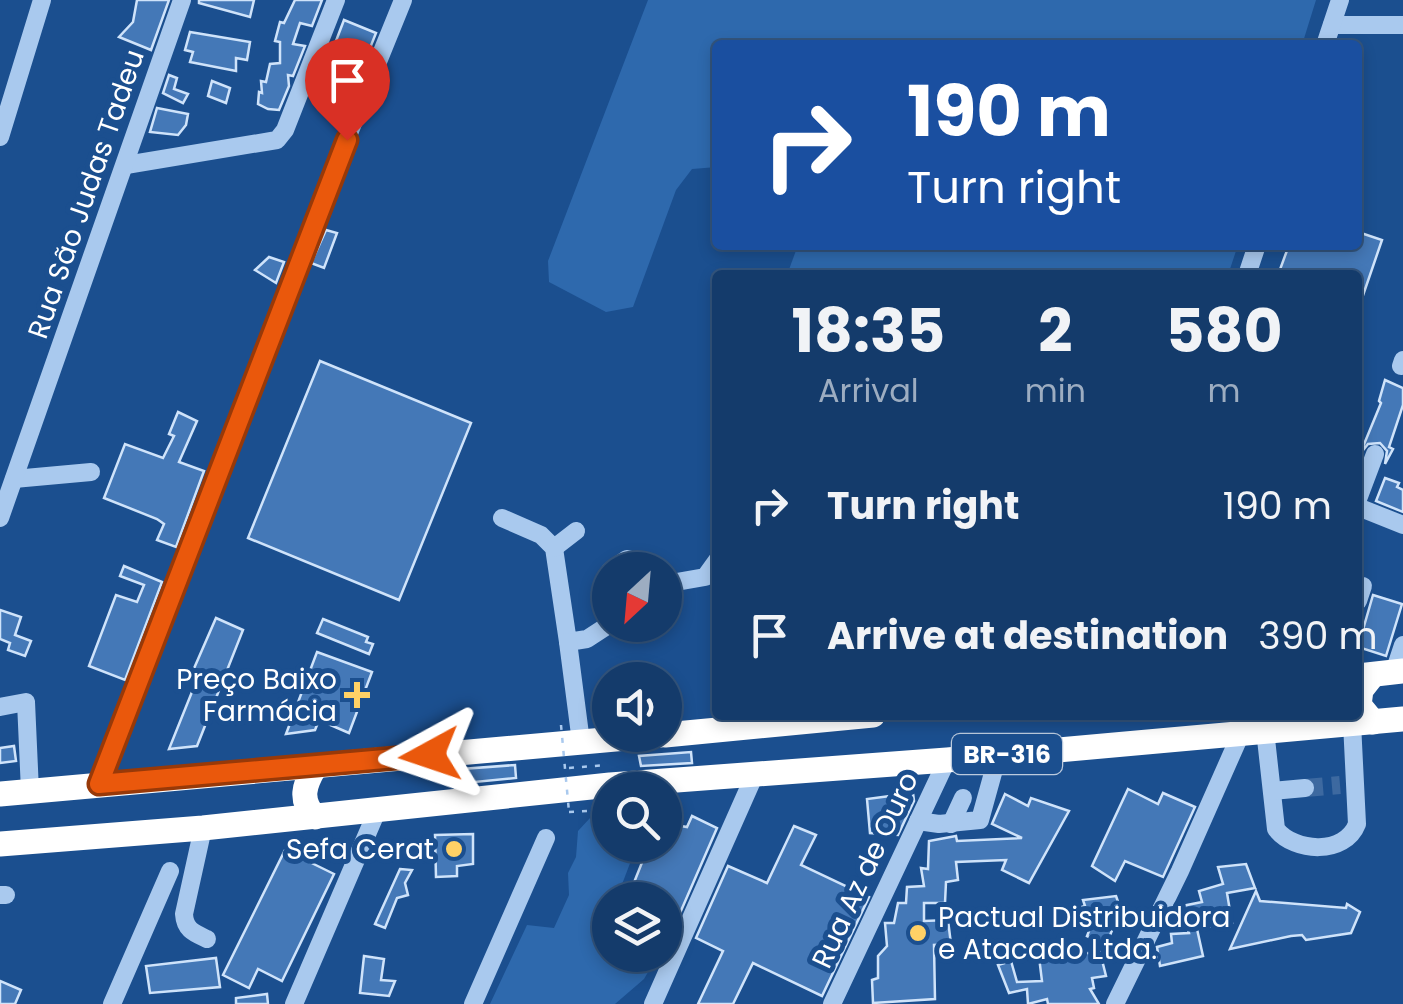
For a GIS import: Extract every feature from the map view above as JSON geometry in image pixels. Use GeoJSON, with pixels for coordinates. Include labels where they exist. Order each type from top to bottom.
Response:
{"type":"FeatureCollection","features":[{"type":"Feature","properties":{"kind":"highway"},"geometry":{"type":"LineString","coordinates":[[1362,689],[1382,674]]}},
{"type":"Feature","properties":{"kind":"highway"},"geometry":{"type":"LineString","coordinates":[[1362,718],[1363,722]]}},
{"type":"Feature","properties":{"kind":"highway","name":"BR-316"},"geometry":{"type":"LineString","coordinates":[[682,787],[755,774],[947,760],[1254,730],[1300,721],[1403,719]]}},
{"type":"Feature","properties":{"kind":"highway"},"geometry":{"type":"LineString","coordinates":[[682,733],[820,720]]}},
{"type":"Feature","properties":{"kind":"highway"},"geometry":{"type":"LineString","coordinates":[[0,794],[315,767],[592,734]]}},
{"type":"Feature","properties":{"kind":"highway"},"geometry":{"type":"LineString","coordinates":[[315,767],[305,784],[307,808],[315,817]]}},
{"type":"Feature","properties":{"kind":"highway"},"geometry":{"type":"LineString","coordinates":[[275,770],[289,791],[289,810],[284,820]]}},
{"type":"Feature","properties":{"kind":"highway","name":"BR-316"},"geometry":{"type":"LineString","coordinates":[[0,844],[377,811],[592,801]]}},
{"type":"Feature","properties":{"kind":"street"},"geometry":{"type":"LineString","coordinates":[[0,137],[42,0]]}},
{"type":"Feature","properties":{"kind":"street","name":"Rua São Judas Tadeu"},"geometry":{"type":"LineString","coordinates":[[0,518],[182,0]]}},
{"type":"Feature","properties":{"kind":"street"},"geometry":{"type":"LineString","coordinates":[[126,166],[276,140],[285,130],[336,0]]}},
{"type":"Feature","properties":{"kind":"street"},"geometry":{"type":"LineString","coordinates":[[99,784],[304,244],[404,0]]}},
{"type":"Feature","properties":{"kind":"street"},"geometry":{"type":"LineString","coordinates":[[1327,40],[1340,0]]}},
{"type":"Feature","properties":{"kind":"street"},"geometry":{"type":"LineString","coordinates":[[1332,24],[1403,25]]}},
{"type":"Feature","properties":{"kind":"street"},"geometry":{"type":"LineString","coordinates":[[1362,490],[1376,454]]}},
{"type":"Feature","properties":{"kind":"street"},"geometry":{"type":"LineString","coordinates":[[14,479],[91,472]]}},
{"type":"Feature","properties":{"kind":"street"},"geometry":{"type":"LineString","coordinates":[[1362,509],[1403,524]]}},
{"type":"Feature","properties":{"kind":"street"},"geometry":{"type":"LineString","coordinates":[[502,518],[541,536],[554,548],[568,642],[571,734]]}},
{"type":"Feature","properties":{"kind":"street"},"geometry":{"type":"LineString","coordinates":[[554,548],[576,531]]}},
{"type":"Feature","properties":{"kind":"street"},"geometry":{"type":"LineString","coordinates":[[682,581],[705,577],[712,567]]}},
{"type":"Feature","properties":{"kind":"street"},"geometry":{"type":"LineString","coordinates":[[568,642],[592,635]]}},
{"type":"Feature","properties":{"kind":"street"},"geometry":{"type":"LineString","coordinates":[[1382,674],[1403,645]]}},
{"type":"Feature","properties":{"kind":"street"},"geometry":{"type":"LineString","coordinates":[[0,706],[26,702],[30,791]]}},
{"type":"Feature","properties":{"kind":"street"},"geometry":{"type":"LineString","coordinates":[[1254,730],[1272,791],[1276,829],[1284,840],[1298,847],[1344,843],[1352,836],[1357,824],[1348,784],[1363,722]]}},
{"type":"Feature","properties":{"kind":"street"},"geometry":{"type":"LineString","coordinates":[[1114,1004],[1254,730]]}},
{"type":"Feature","properties":{"kind":"street"},"geometry":{"type":"LineString","coordinates":[[918,821],[951,824],[980,820],[998,754]]}},
{"type":"Feature","properties":{"kind":"street","name":"Rua Az de Ouro"},"geometry":{"type":"LineString","coordinates":[[832,1004],[947,760]]}},
{"type":"Feature","properties":{"kind":"street"},"geometry":{"type":"LineString","coordinates":[[653,1004],[755,774]]}},
{"type":"Feature","properties":{"kind":"street"},"geometry":{"type":"LineString","coordinates":[[1272,791],[1305,788]]}},
{"type":"Feature","properties":{"kind":"street"},"geometry":{"type":"LineString","coordinates":[[951,824],[963,798]]}},
{"type":"Feature","properties":{"kind":"street"},"geometry":{"type":"LineString","coordinates":[[294,1004],[377,811]]}},
{"type":"Feature","properties":{"kind":"street"},"geometry":{"type":"LineString","coordinates":[[202,828],[184,924],[207,939]]}},
{"type":"Feature","properties":{"kind":"street"},"geometry":{"type":"LineString","coordinates":[[473,1004],[546,838]]}},
{"type":"Feature","properties":{"kind":"street"},"geometry":{"type":"LineString","coordinates":[[112,1004],[170,871]]}},
{"type":"Feature","properties":{"kind":"path"},"geometry":{"type":"LineString","coordinates":[[571,734],[569,812],[592,805]]}},
{"type":"Feature","properties":{"kind":"path"},"geometry":{"type":"LineString","coordinates":[[561,808],[592,803]]}},
{"type":"Feature","properties":{"kind":"shaded area"},"geometry":{"type":"Polygon","coordinates":[[[648,0],[1316,0],[1304,40],[712,40],[712,167],[692,169],[676,190],[633,307],[606,312],[549,282],[548,261],[648,0]]]}},
{"type":"Feature","properties":{"kind":"shaded area"},"geometry":{"type":"Polygon","coordinates":[[[796,250],[1236,250],[1230,270],[789,270],[796,250]]]}},
{"type":"Feature","properties":{"kind":"shaded area"},"geometry":{"type":"Polygon","coordinates":[[[592,820],[592,862],[631,862],[623,882],[592,882],[592,972],[648,972],[615,1004],[490,1004],[527,925],[554,928],[569,895],[568,873],[576,857],[578,831],[592,820]]]}},
{"type":"Feature","properties":{"kind":"building"},"geometry":{"type":"Polygon","coordinates":[[[137,0],[169,0],[151,50],[119,37],[133,22],[137,0]]]}},
{"type":"Feature","properties":{"kind":"building"},"geometry":{"type":"Polygon","coordinates":[[[199,0],[254,0],[250,17],[199,0]]]}},
{"type":"Feature","properties":{"kind":"building"},"geometry":{"type":"Polygon","coordinates":[[[295,0],[322,0],[312,26],[300,23],[293,44],[305,46],[293,76],[288,75],[289,86],[279,110],[268,109],[258,104],[261,81],[266,82],[270,64],[280,63],[280,42],[275,41],[280,22],[284,23],[295,0]]]}},
{"type":"Feature","properties":{"kind":"building"},"geometry":{"type":"Polygon","coordinates":[[[344,20],[376,33],[354,88],[323,75],[344,20]]]}},
{"type":"Feature","properties":{"kind":"building"},"geometry":{"type":"Polygon","coordinates":[[[190,32],[250,42],[247,60],[236,58],[236,71],[190,62],[193,52],[185,50],[190,32]]]}},
{"type":"Feature","properties":{"kind":"building"},"geometry":{"type":"Polygon","coordinates":[[[169,75],[177,78],[174,89],[188,94],[183,103],[163,93],[169,75]]]}},
{"type":"Feature","properties":{"kind":"building"},"geometry":{"type":"Polygon","coordinates":[[[212,81],[230,88],[226,103],[208,96],[212,81]]]}},
{"type":"Feature","properties":{"kind":"building"},"geometry":{"type":"Polygon","coordinates":[[[157,108],[188,114],[178,135],[150,132],[157,108]]]}},
{"type":"Feature","properties":{"kind":"building"},"geometry":{"type":"Polygon","coordinates":[[[326,230],[337,233],[324,268],[311,263],[326,230]]]}},
{"type":"Feature","properties":{"kind":"building"},"geometry":{"type":"Polygon","coordinates":[[[1362,233],[1382,240],[1362,298],[1362,270],[1280,270],[1287,250],[1362,250],[1362,233]]]}},
{"type":"Feature","properties":{"kind":"building"},"geometry":{"type":"Polygon","coordinates":[[[269,257],[284,262],[276,283],[255,270],[269,257]]]}},
{"type":"Feature","properties":{"kind":"building"},"geometry":{"type":"Polygon","coordinates":[[[320,361],[471,423],[399,600],[248,538],[320,361]]]}},
{"type":"Feature","properties":{"kind":"building"},"geometry":{"type":"Polygon","coordinates":[[[1385,380],[1403,388],[1403,405],[1389,447],[1393,449],[1385,464],[1387,451],[1380,443],[1368,444],[1362,452],[1385,380]]]}},
{"type":"Feature","properties":{"kind":"building"},"geometry":{"type":"Polygon","coordinates":[[[178,412],[197,421],[179,462],[204,471],[176,547],[157,540],[164,524],[157,519],[104,498],[125,444],[163,458],[174,436],[169,434],[178,412]]]}},
{"type":"Feature","properties":{"kind":"building"},"geometry":{"type":"Polygon","coordinates":[[[1385,478],[1399,483],[1397,487],[1403,490],[1403,512],[1376,501],[1385,478]]]}},
{"type":"Feature","properties":{"kind":"building"},"geometry":{"type":"Polygon","coordinates":[[[124,566],[162,582],[125,680],[89,666],[116,595],[137,602],[144,585],[120,576],[124,566]]]}},
{"type":"Feature","properties":{"kind":"building"},"geometry":{"type":"Polygon","coordinates":[[[1373,595],[1402,604],[1386,656],[1362,648],[1362,633],[1373,595]]]}},
{"type":"Feature","properties":{"kind":"building"},"geometry":{"type":"Polygon","coordinates":[[[0,610],[21,617],[15,635],[31,641],[25,656],[8,650],[10,643],[0,639],[0,610]]]}},
{"type":"Feature","properties":{"kind":"building"},"geometry":{"type":"Polygon","coordinates":[[[216,618],[243,630],[197,746],[169,749],[200,672],[192,673],[216,618]]]}},
{"type":"Feature","properties":{"kind":"building"},"geometry":{"type":"Polygon","coordinates":[[[323,619],[368,637],[366,642],[373,644],[369,654],[317,633],[323,619]]]}},
{"type":"Feature","properties":{"kind":"building"},"geometry":{"type":"Polygon","coordinates":[[[317,652],[372,672],[349,733],[319,720],[315,730],[286,734],[317,652]]]}},
{"type":"Feature","properties":{"kind":"building"},"geometry":{"type":"Polygon","coordinates":[[[14,746],[16,761],[0,763],[0,748],[14,746]]]}},
{"type":"Feature","properties":{"kind":"building"},"geometry":{"type":"Polygon","coordinates":[[[691,752],[692,763],[641,766],[639,756],[691,752]]]}},
{"type":"Feature","properties":{"kind":"building"},"geometry":{"type":"Polygon","coordinates":[[[515,765],[516,778],[465,783],[462,769],[515,765]]]}},
{"type":"Feature","properties":{"kind":"building"},"geometry":{"type":"Polygon","coordinates":[[[1128,789],[1158,804],[1163,793],[1195,807],[1163,877],[1125,861],[1115,881],[1092,866],[1128,789]]]}},
{"type":"Feature","properties":{"kind":"building"},"geometry":{"type":"Polygon","coordinates":[[[913,793],[914,801],[898,835],[870,833],[867,799],[913,793]]]}},
{"type":"Feature","properties":{"kind":"building"},"geometry":{"type":"Polygon","coordinates":[[[1005,794],[1028,806],[1031,798],[1069,811],[1029,883],[1002,870],[1006,860],[956,862],[958,880],[946,882],[945,903],[924,903],[924,921],[948,920],[951,944],[934,945],[935,999],[873,1003],[872,980],[878,978],[878,956],[887,946],[885,923],[894,923],[898,903],[906,903],[907,887],[924,886],[921,868],[928,869],[929,841],[956,836],[957,841],[1022,838],[992,824],[1005,794]]]}},
{"type":"Feature","properties":{"kind":"building"},"geometry":{"type":"Polygon","coordinates":[[[692,816],[717,828],[682,908],[682,882],[634,882],[642,862],[682,862],[682,826],[687,827],[692,816]]]}},
{"type":"Feature","properties":{"kind":"building"},"geometry":{"type":"Polygon","coordinates":[[[794,826],[816,835],[801,865],[869,897],[822,996],[753,963],[733,1004],[698,1004],[723,951],[696,938],[728,866],[767,883],[794,826]]]}},
{"type":"Feature","properties":{"kind":"building","name":"Sefa Cerat"},"geometry":{"type":"Polygon","coordinates":[[[473,834],[473,864],[457,866],[457,876],[436,877],[435,835],[473,834]]]}},
{"type":"Feature","properties":{"kind":"building"},"geometry":{"type":"Polygon","coordinates":[[[285,850],[334,874],[282,981],[258,969],[249,988],[223,975],[285,850]]]}},
{"type":"Feature","properties":{"kind":"building"},"geometry":{"type":"Polygon","coordinates":[[[1246,864],[1255,888],[1227,893],[1232,923],[1197,929],[1203,956],[1160,966],[1157,947],[1172,943],[1171,934],[1189,933],[1182,906],[1202,902],[1199,891],[1223,884],[1218,867],[1246,864]]]}},
{"type":"Feature","properties":{"kind":"building"},"geometry":{"type":"Polygon","coordinates":[[[400,869],[412,870],[405,883],[408,895],[397,898],[385,928],[375,924],[400,869]]]}},
{"type":"Feature","properties":{"kind":"building"},"geometry":{"type":"Polygon","coordinates":[[[1256,891],[1260,901],[1346,908],[1347,904],[1360,912],[1351,933],[1306,940],[1302,935],[1291,936],[1230,949],[1256,891]]]}},
{"type":"Feature","properties":{"kind":"building"},"geometry":{"type":"Polygon","coordinates":[[[1116,896],[1122,913],[1065,924],[1064,912],[1085,906],[1083,900],[1116,896]]]}},
{"type":"Feature","properties":{"kind":"building"},"geometry":{"type":"Polygon","coordinates":[[[1093,921],[1113,928],[1106,945],[1087,936],[1093,921]]]}},
{"type":"Feature","properties":{"kind":"building"},"geometry":{"type":"Polygon","coordinates":[[[1100,952],[1106,976],[1092,978],[1094,988],[1090,989],[1099,1004],[1048,1004],[1047,999],[1028,1004],[1027,989],[1009,993],[998,965],[1011,961],[1017,982],[1042,981],[1039,957],[1100,952]]]}},
{"type":"Feature","properties":{"kind":"building"},"geometry":{"type":"Polygon","coordinates":[[[364,956],[384,959],[381,980],[395,981],[389,996],[360,993],[364,956]]]}},
{"type":"Feature","properties":{"kind":"building"},"geometry":{"type":"Polygon","coordinates":[[[216,958],[220,987],[150,993],[146,966],[216,958]]]}},
{"type":"Feature","properties":{"kind":"building"},"geometry":{"type":"Polygon","coordinates":[[[0,981],[21,990],[15,1004],[0,1004],[0,981]]]}},
{"type":"Feature","properties":{"kind":"building"},"geometry":{"type":"Polygon","coordinates":[[[267,994],[268,1004],[236,1004],[236,998],[267,994]]]}},
{"type":"Feature","properties":{"kind":"tunnel"},"geometry":{"type":"LineString","coordinates":[[1305,788],[1340,785]]}},
{"type":"Feature","properties":{"kind":"place","name":"Preço Baixo Farmácia"},"geometry":{"type":"Point","coordinates":[357,695]}},
{"type":"Feature","properties":{"kind":"place","name":"Sefa Cerat"},"geometry":{"type":"Point","coordinates":[454,849]}},
{"type":"Feature","properties":{"kind":"place","name":"Pactual Distribuidora e Atacado Ltda."},"geometry":{"type":"Point","coordinates":[918,933]}},
{"type":"Feature","properties":{"kind":"route"},"geometry":{"type":"LineString","coordinates":[[347,140],[99,784],[430,755]]}}]}
